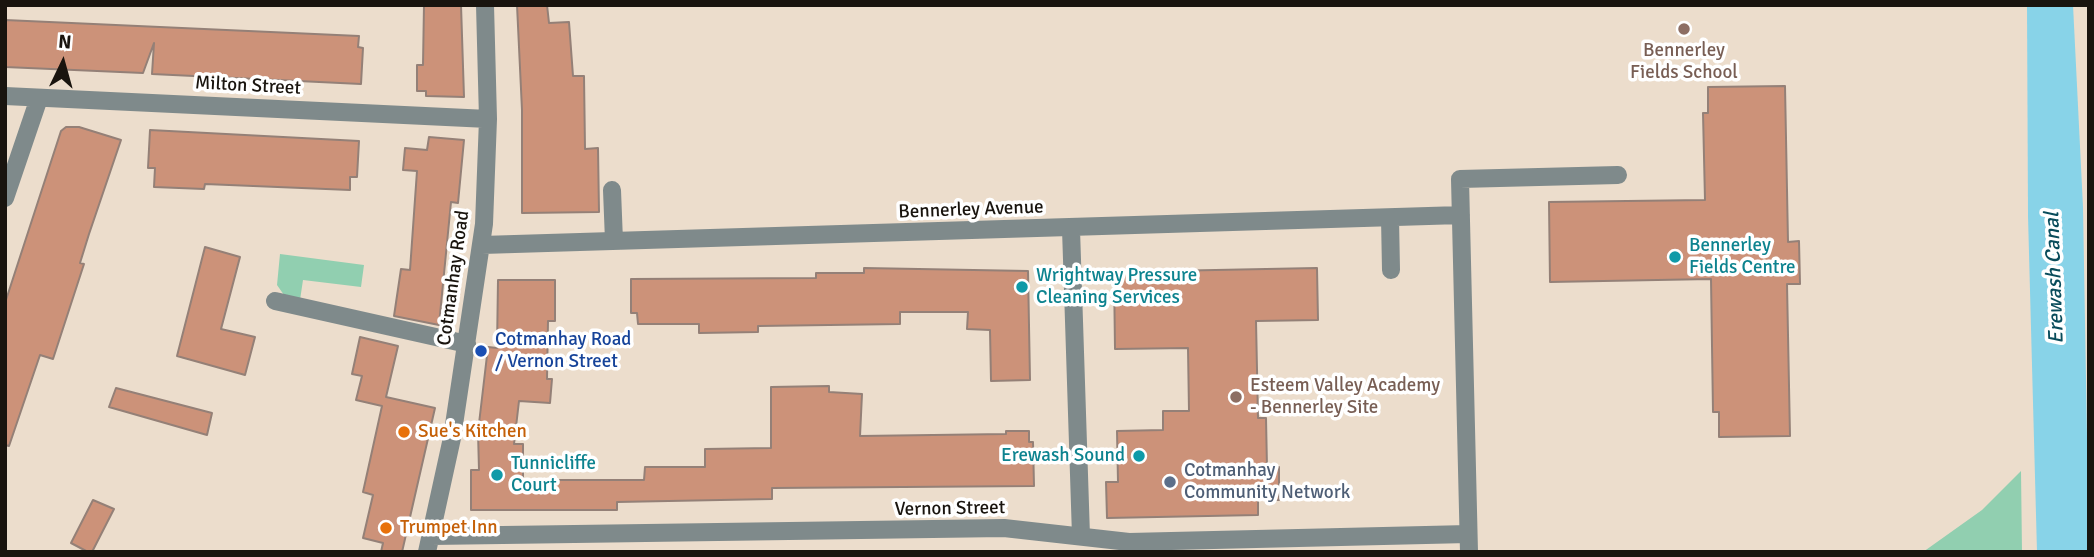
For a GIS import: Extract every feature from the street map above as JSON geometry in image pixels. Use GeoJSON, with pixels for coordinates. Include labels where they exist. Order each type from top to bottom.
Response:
{"type":"FeatureCollection","features":[{"type":"Feature","properties":{"kind":"street","name":"Cotmanhay Road"},"geometry":{"type":"LineString","coordinates":[[429,544],[467,344],[482,245],[488,119],[485,5]]}},
{"type":"Feature","properties":{"kind":"street","name":"Milton Street"},"geometry":{"type":"LineString","coordinates":[[5,96],[488,119]]}},
{"type":"Feature","properties":{"kind":"street"},"geometry":{"type":"LineString","coordinates":[[5,198],[39,98]]}},
{"type":"Feature","properties":{"kind":"street"},"geometry":{"type":"LineString","coordinates":[[1469,543],[1460,179],[1618,175]]}},
{"type":"Feature","properties":{"kind":"street"},"geometry":{"type":"LineString","coordinates":[[612,190],[614,241]]}},
{"type":"Feature","properties":{"kind":"street","name":"Bennerley Avenue"},"geometry":{"type":"LineString","coordinates":[[482,245],[1461,215]]}},
{"type":"Feature","properties":{"kind":"street"},"geometry":{"type":"LineString","coordinates":[[1390,218],[1391,270]]}},
{"type":"Feature","properties":{"kind":"street"},"geometry":{"type":"LineString","coordinates":[[1071,229],[1081,537]]}},
{"type":"Feature","properties":{"kind":"street"},"geometry":{"type":"LineString","coordinates":[[275,301],[467,344]]}},
{"type":"Feature","properties":{"kind":"street","name":"Vernon Street"},"geometry":{"type":"LineString","coordinates":[[429,544],[1004,528],[1129,542],[1469,543]]}},
{"type":"Feature","properties":{"kind":"green space"},"geometry":{"type":"Polygon","coordinates":[[[280,254],[364,265],[361,287],[303,280],[300,300],[284,295],[277,285],[280,254]]]}},
{"type":"Feature","properties":{"kind":"green space"},"geometry":{"type":"Polygon","coordinates":[[[2021,471],[2022,552],[1923,552],[1982,510],[2021,471]]]}},
{"type":"Feature","properties":{"kind":"water","name":"Erewash Canal"},"geometry":{"type":"Polygon","coordinates":[[[2027,5],[2073,5],[2083,207],[2089,552],[2037,552],[2028,216],[2027,5]]]}},
{"type":"Feature","properties":{"kind":"building"},"geometry":{"type":"Polygon","coordinates":[[[424,5],[461,5],[464,97],[426,96],[426,91],[417,91],[417,65],[423,65],[424,5]]]}},
{"type":"Feature","properties":{"kind":"building"},"geometry":{"type":"Polygon","coordinates":[[[517,5],[547,5],[549,23],[569,22],[573,76],[584,76],[585,149],[598,148],[599,212],[522,213],[522,110],[517,5]]]}},
{"type":"Feature","properties":{"kind":"building"},"geometry":{"type":"Polygon","coordinates":[[[5,20],[359,36],[358,47],[363,48],[361,84],[152,74],[154,43],[143,73],[5,67],[5,20]]]}},
{"type":"Feature","properties":{"kind":"building","name":"Bennerley Fields Centre"},"geometry":{"type":"Polygon","coordinates":[[[1785,86],[1788,242],[1799,241],[1800,284],[1787,284],[1790,436],[1719,437],[1719,412],[1713,412],[1711,279],[1550,282],[1549,202],[1705,200],[1703,113],[1708,113],[1708,87],[1785,86]]]}},
{"type":"Feature","properties":{"kind":"building"},"geometry":{"type":"Polygon","coordinates":[[[66,127],[79,127],[121,140],[89,234],[80,263],[84,264],[53,359],[40,355],[9,446],[5,445],[5,303],[61,131],[66,127]]]}},
{"type":"Feature","properties":{"kind":"building"},"geometry":{"type":"Polygon","coordinates":[[[150,130],[359,141],[357,177],[350,177],[350,190],[205,184],[204,189],[154,187],[155,168],[148,168],[150,130]]]}},
{"type":"Feature","properties":{"kind":"building"},"geometry":{"type":"Polygon","coordinates":[[[429,137],[464,140],[458,203],[451,202],[439,325],[394,316],[401,269],[410,270],[417,171],[403,170],[405,148],[427,150],[429,137]]]}},
{"type":"Feature","properties":{"kind":"building"},"geometry":{"type":"Polygon","coordinates":[[[205,247],[240,257],[221,329],[255,337],[245,375],[177,356],[205,247]]]}},
{"type":"Feature","properties":{"kind":"building"},"geometry":{"type":"Polygon","coordinates":[[[864,268],[1028,271],[1030,380],[991,381],[990,330],[967,329],[968,312],[900,312],[900,324],[758,326],[758,332],[699,333],[699,324],[638,324],[637,313],[631,313],[631,279],[816,278],[816,273],[864,273],[864,268]]]}},
{"type":"Feature","properties":{"kind":"building"},"geometry":{"type":"Polygon","coordinates":[[[1317,268],[1318,320],[1256,321],[1258,418],[1266,418],[1267,468],[1279,467],[1279,500],[1258,500],[1258,515],[1107,518],[1106,482],[1118,482],[1117,431],[1163,430],[1163,411],[1189,411],[1188,348],[1115,349],[1114,272],[1317,268]]]}},
{"type":"Feature","properties":{"kind":"building"},"geometry":{"type":"Polygon","coordinates":[[[498,280],[555,280],[555,321],[548,321],[547,379],[552,379],[550,403],[519,401],[514,444],[523,444],[523,480],[644,480],[645,467],[705,467],[705,449],[771,448],[771,387],[829,386],[829,392],[862,394],[860,436],[1006,434],[1006,431],[1029,431],[1029,442],[1033,442],[1034,486],[772,488],[772,499],[617,502],[617,510],[471,510],[471,470],[479,470],[478,432],[488,347],[497,348],[498,280]]]}},
{"type":"Feature","properties":{"kind":"building"},"geometry":{"type":"Polygon","coordinates":[[[360,337],[398,346],[386,397],[435,408],[402,552],[381,552],[383,543],[363,538],[373,495],[363,492],[382,406],[356,400],[362,376],[352,374],[360,337]]]}},
{"type":"Feature","properties":{"kind":"building"},"geometry":{"type":"Polygon","coordinates":[[[116,388],[212,413],[207,435],[109,407],[116,388]]]}},
{"type":"Feature","properties":{"kind":"building"},"geometry":{"type":"Polygon","coordinates":[[[93,500],[114,509],[92,552],[88,552],[71,543],[93,500]]]}},
{"type":"Feature","properties":{"kind":"place","name":"Bennerley Fields School"},"geometry":{"type":"Point","coordinates":[1684,29]}},
{"type":"Feature","properties":{"kind":"place","name":"Bennerley Fields Centre"},"geometry":{"type":"Point","coordinates":[1675,257]}},
{"type":"Feature","properties":{"kind":"place","name":"Wrightway Pressure Cleaning Services"},"geometry":{"type":"Point","coordinates":[1022,287]}},
{"type":"Feature","properties":{"kind":"place","name":"Cotmanhay Road / Vernon Street"},"geometry":{"type":"Point","coordinates":[481,351]}},
{"type":"Feature","properties":{"kind":"place","name":"Esteem Valley Academy - Bennerley Site"},"geometry":{"type":"Point","coordinates":[1236,397]}},
{"type":"Feature","properties":{"kind":"place","name":"Sue's Kitchen"},"geometry":{"type":"Point","coordinates":[404,432]}},
{"type":"Feature","properties":{"kind":"place","name":"Erewash Sound"},"geometry":{"type":"Point","coordinates":[1139,456]}},
{"type":"Feature","properties":{"kind":"place","name":"Tunnicliffe Court"},"geometry":{"type":"Point","coordinates":[497,475]}},
{"type":"Feature","properties":{"kind":"place","name":"Cotmanhay Community Network"},"geometry":{"type":"Point","coordinates":[1170,482]}},
{"type":"Feature","properties":{"kind":"place","name":"Trumpet Inn"},"geometry":{"type":"Point","coordinates":[386,528]}}]}
